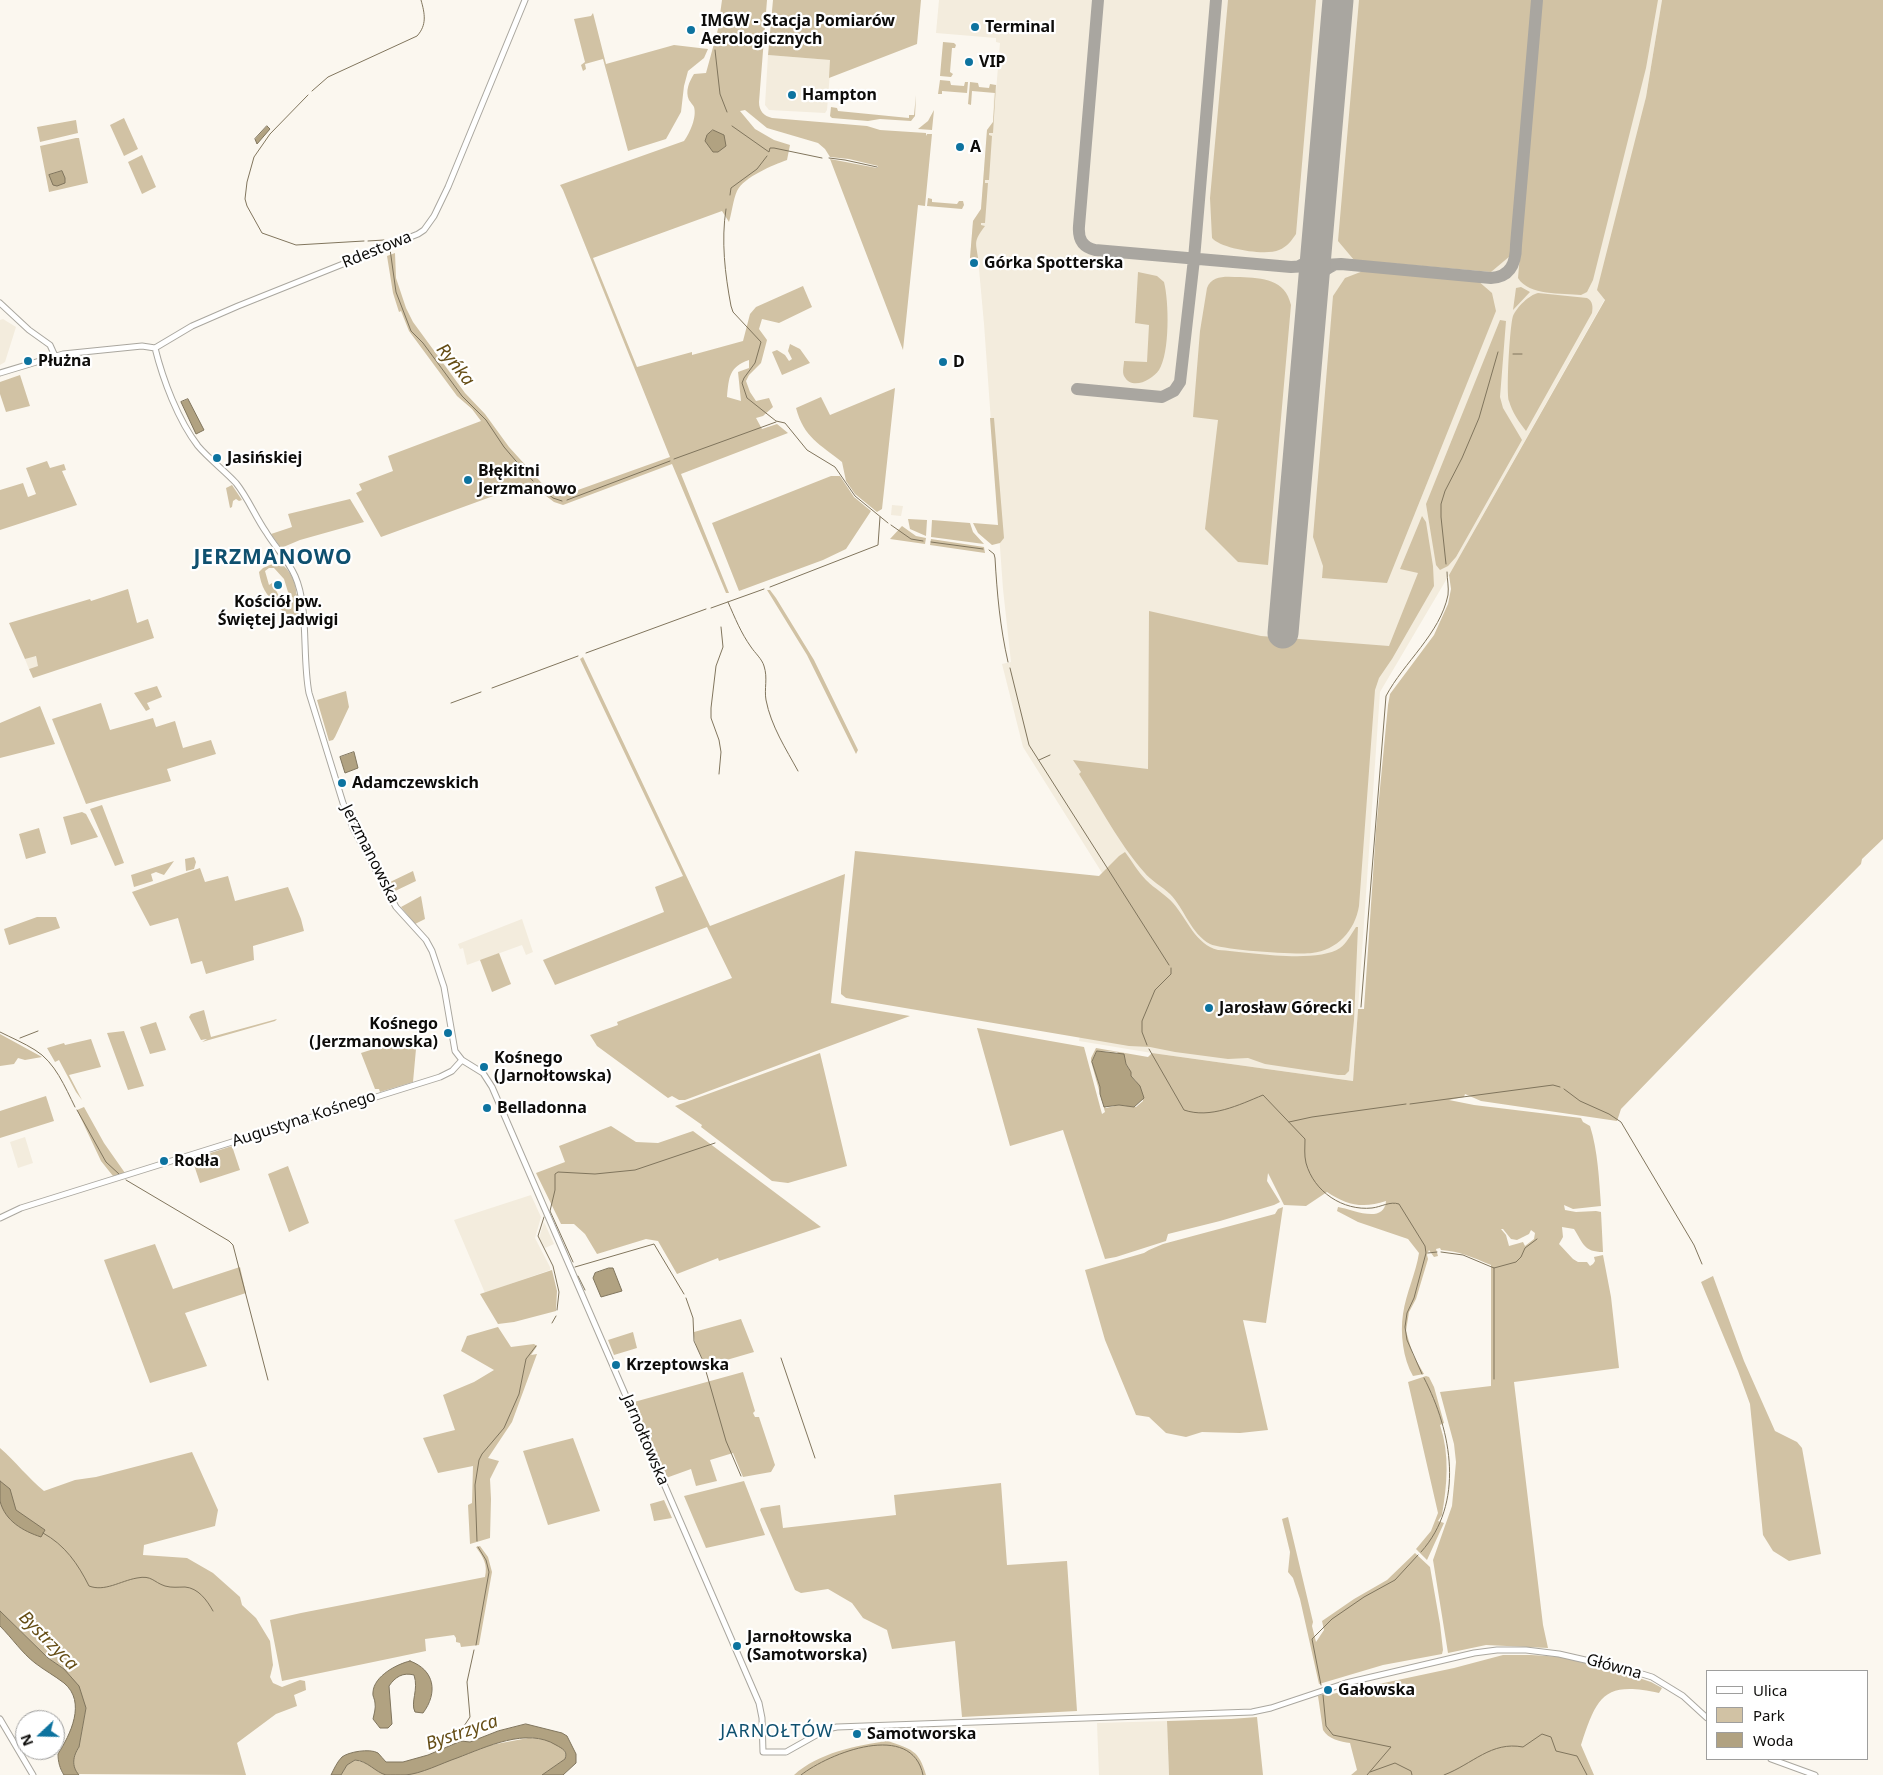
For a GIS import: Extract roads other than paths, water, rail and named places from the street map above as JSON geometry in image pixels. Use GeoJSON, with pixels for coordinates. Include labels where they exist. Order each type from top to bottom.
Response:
{"type":"FeatureCollection","features":[{"type":"Feature","properties":{"kind":"street","name":"Rdestowa"},"geometry":{"type":"LineString","coordinates":[[155,348],[206,320],[385,248],[424,230],[434,216],[448,187],[525,0]]}},
{"type":"Feature","properties":{"kind":"street"},"geometry":{"type":"LineString","coordinates":[[0,303],[29,330],[50,345],[55,356]]}},
{"type":"Feature","properties":{"kind":"street"},"geometry":{"type":"LineString","coordinates":[[0,374],[55,356],[142,346],[155,348]]}},
{"type":"Feature","properties":{"kind":"street","name":"Jerzmanowska"},"geometry":{"type":"LineString","coordinates":[[155,348],[172,397],[192,437],[241,490],[264,530],[297,578],[302,602],[307,684],[343,803],[354,831],[396,907],[426,940],[432,951],[444,987],[455,1051],[462,1060]]}},
{"type":"Feature","properties":{"kind":"street","name":"Augustyna Kośnego"},"geometry":{"type":"LineString","coordinates":[[0,1218],[21,1208],[440,1077],[452,1071],[462,1060]]}},
{"type":"Feature","properties":{"kind":"street","name":"Jarnołtowska"},"geometry":{"type":"LineString","coordinates":[[462,1060],[480,1070],[488,1080],[551,1224],[759,1703],[762,1718],[763,1752],[786,1752],[827,1729],[837,1727],[1252,1712],[1271,1708],[1346,1683],[1474,1654],[1509,1650]]}},
{"type":"Feature","properties":{"kind":"street","name":"Główna"},"geometry":{"type":"LineString","coordinates":[[1509,1650],[1559,1654],[1636,1672],[1668,1686],[1706,1717]]}},
{"type":"Feature","properties":{"kind":"street"},"geometry":{"type":"LineString","coordinates":[[0,1719],[33,1775]]}},
{"type":"Feature","properties":{"kind":"street"},"geometry":{"type":"LineString","coordinates":[[1774,1760],[1815,1775]]}},
{"type":"Feature","properties":{"kind":"water"},"geometry":{"type":"Polygon","coordinates":[[[267,126],[270,129],[257,144],[255,139],[267,126]]]}},
{"type":"Feature","properties":{"kind":"water"},"geometry":{"type":"Polygon","coordinates":[[[713,130],[724,135],[726,146],[718,152],[713,152],[705,141],[707,135],[713,130]]]}},
{"type":"Feature","properties":{"kind":"water"},"geometry":{"type":"Polygon","coordinates":[[[62,171],[65,183],[57,186],[53,185],[49,175],[62,171]]]}},
{"type":"Feature","properties":{"kind":"water"},"geometry":{"type":"Polygon","coordinates":[[[188,399],[204,430],[196,434],[181,402],[188,399]]]}},
{"type":"Feature","properties":{"kind":"water"},"geometry":{"type":"Polygon","coordinates":[[[354,752],[358,768],[345,773],[340,757],[354,752]]]}},
{"type":"Feature","properties":{"kind":"water"},"geometry":{"type":"Polygon","coordinates":[[[1097,1051],[1124,1054],[1131,1076],[1140,1086],[1144,1098],[1134,1107],[1119,1105],[1104,1107],[1092,1062],[1097,1051]]]}},
{"type":"Feature","properties":{"kind":"water"},"geometry":{"type":"Polygon","coordinates":[[[613,1268],[622,1291],[601,1297],[593,1278],[595,1273],[613,1268]]]}},
{"type":"Feature","properties":{"kind":"water"},"geometry":{"type":"Polygon","coordinates":[[[0,1481],[10,1489],[16,1510],[45,1530],[41,1537],[28,1532],[10,1520],[0,1501],[0,1481]]]}},
{"type":"Feature","properties":{"kind":"water"},"geometry":{"type":"Polygon","coordinates":[[[0,1611],[48,1658],[64,1669],[79,1686],[86,1708],[79,1747],[74,1761],[76,1772],[79,1775],[64,1775],[58,1760],[65,1760],[65,1742],[74,1718],[74,1699],[71,1691],[64,1683],[30,1659],[0,1626],[0,1611]]]}},
{"type":"Feature","properties":{"kind":"water"},"geometry":{"type":"Polygon","coordinates":[[[410,1661],[425,1670],[432,1683],[431,1698],[428,1705],[423,1713],[415,1712],[413,1704],[416,1686],[414,1675],[406,1674],[400,1676],[389,1686],[392,1724],[388,1728],[380,1728],[373,1719],[375,1707],[374,1686],[387,1672],[410,1661]]]}},
{"type":"Feature","properties":{"kind":"water"},"geometry":{"type":"Polygon","coordinates":[[[526,1724],[567,1736],[576,1754],[576,1763],[563,1775],[542,1775],[565,1759],[564,1750],[545,1740],[520,1738],[493,1744],[411,1774],[386,1775],[364,1762],[355,1760],[347,1765],[341,1775],[331,1775],[342,1757],[354,1752],[374,1752],[378,1753],[386,1762],[403,1762],[428,1755],[461,1741],[470,1742],[498,1731],[526,1724]]]}},
{"type":"Feature","properties":{"kind":"waterway","name":"Ryńka"},"geometry":{"type":"LineString","coordinates":[[312,91],[328,77],[417,36],[424,23],[421,0]]}},
{"type":"Feature","properties":{"kind":"waterway"},"geometry":{"type":"LineString","coordinates":[[715,50],[720,94],[727,112]]}},
{"type":"Feature","properties":{"kind":"waterway","name":"Ryńka"},"geometry":{"type":"LineString","coordinates":[[308,95],[270,134],[254,157],[247,182],[245,199],[247,206],[262,233],[296,245],[364,241]]}},
{"type":"Feature","properties":{"kind":"waterway"},"geometry":{"type":"LineString","coordinates":[[732,126],[769,152],[770,148],[774,148],[822,158]]}},
{"type":"Feature","properties":{"kind":"waterway"},"geometry":{"type":"LineString","coordinates":[[730,195],[731,188],[757,169],[767,156]]}},
{"type":"Feature","properties":{"kind":"waterway"},"geometry":{"type":"LineString","coordinates":[[829,158],[877,167]]}},
{"type":"Feature","properties":{"kind":"waterway"},"geometry":{"type":"LineString","coordinates":[[726,209],[724,258],[731,306],[733,312],[761,342],[755,363],[742,383],[747,398],[776,421],[785,423],[807,450],[835,467],[855,496],[888,523]]}},
{"type":"Feature","properties":{"kind":"waterway","name":"Ryńka"},"geometry":{"type":"LineString","coordinates":[[368,241],[384,240],[388,243]]}},
{"type":"Feature","properties":{"kind":"waterway","name":"Ryńka"},"geometry":{"type":"LineString","coordinates":[[390,249],[396,292],[411,331],[423,343],[462,396],[486,420],[504,447],[533,481]]}},
{"type":"Feature","properties":{"kind":"waterway"},"geometry":{"type":"LineString","coordinates":[[1446,564],[1441,504],[1445,491],[1479,418],[1498,352]]}},
{"type":"Feature","properties":{"kind":"waterway"},"geometry":{"type":"LineString","coordinates":[[1513,354],[1522,354]]}},
{"type":"Feature","properties":{"kind":"waterway","name":"Ryńka"},"geometry":{"type":"LineString","coordinates":[[674,459],[776,422]]}},
{"type":"Feature","properties":{"kind":"waterway","name":"Ryńka"},"geometry":{"type":"LineString","coordinates":[[567,500],[670,461]]}},
{"type":"Feature","properties":{"kind":"waterway","name":"Ryńka"},"geometry":{"type":"LineString","coordinates":[[537,485],[553,498],[562,501]]}},
{"type":"Feature","properties":{"kind":"waterway"},"geometry":{"type":"LineString","coordinates":[[770,587],[878,545],[880,517]]}},
{"type":"Feature","properties":{"kind":"waterway"},"geometry":{"type":"LineString","coordinates":[[891,525],[911,539],[923,541]]}},
{"type":"Feature","properties":{"kind":"waterway"},"geometry":{"type":"LineString","coordinates":[[931,542],[983,549]]}},
{"type":"Feature","properties":{"kind":"waterway"},"geometry":{"type":"LineString","coordinates":[[989,550],[994,554],[995,558],[999,610],[1008,662]]}},
{"type":"Feature","properties":{"kind":"waterway"},"geometry":{"type":"LineString","coordinates":[[1361,1007],[1386,696],[1430,635],[1444,609],[1448,595],[1447,572]]}},
{"type":"Feature","properties":{"kind":"waterway"},"geometry":{"type":"LineString","coordinates":[[711,608],[764,589]]}},
{"type":"Feature","properties":{"kind":"waterway"},"geometry":{"type":"LineString","coordinates":[[728,602],[744,636],[763,663],[766,675],[768,710],[779,737],[798,771]]}},
{"type":"Feature","properties":{"kind":"waterway"},"geometry":{"type":"LineString","coordinates":[[586,653],[706,609]]}},
{"type":"Feature","properties":{"kind":"waterway"},"geometry":{"type":"LineString","coordinates":[[719,774],[721,752],[711,718],[711,708],[716,666],[723,647],[721,627]]}},
{"type":"Feature","properties":{"kind":"waterway"},"geometry":{"type":"LineString","coordinates":[[492,688],[578,656]]}},
{"type":"Feature","properties":{"kind":"waterway"},"geometry":{"type":"LineString","coordinates":[[1010,668],[1029,745],[1169,965]]}},
{"type":"Feature","properties":{"kind":"waterway"},"geometry":{"type":"LineString","coordinates":[[451,703],[481,692]]}},
{"type":"Feature","properties":{"kind":"waterway"},"geometry":{"type":"LineString","coordinates":[[1039,760],[1050,755]]}},
{"type":"Feature","properties":{"kind":"waterway"},"geometry":{"type":"LineString","coordinates":[[1147,1045],[1142,1032],[1142,1021],[1155,990],[1171,974],[1171,968]]}},
{"type":"Feature","properties":{"kind":"waterway"},"geometry":{"type":"LineString","coordinates":[[20,1038],[38,1031]]}},
{"type":"Feature","properties":{"kind":"waterway"},"geometry":{"type":"LineString","coordinates":[[0,1032],[31,1047],[42,1055],[54,1068],[75,1107]]}},
{"type":"Feature","properties":{"kind":"waterway"},"geometry":{"type":"LineString","coordinates":[[1149,1049],[1184,1110],[1204,1113],[1214,1112],[1234,1107],[1263,1095],[1305,1139],[1305,1160],[1310,1173],[1316,1183],[1331,1198],[1340,1203],[1361,1208],[1372,1208],[1392,1203],[1399,1204],[1425,1246],[1426,1253],[1414,1298],[1407,1313],[1405,1327],[1407,1340],[1422,1374]]}},
{"type":"Feature","properties":{"kind":"waterway"},"geometry":{"type":"LineString","coordinates":[[1410,1104],[1553,1085],[1560,1087]]}},
{"type":"Feature","properties":{"kind":"waterway"},"geometry":{"type":"LineString","coordinates":[[1564,1089],[1580,1101],[1609,1114],[1621,1122],[1694,1245],[1702,1264]]}},
{"type":"Feature","properties":{"kind":"waterway"},"geometry":{"type":"LineString","coordinates":[[1289,1122],[1406,1104]]}},
{"type":"Feature","properties":{"kind":"waterway"},"geometry":{"type":"LineString","coordinates":[[77,1110],[106,1162],[119,1174]]}},
{"type":"Feature","properties":{"kind":"waterway"},"geometry":{"type":"LineString","coordinates":[[573,1262],[550,1211],[555,1190],[555,1174],[558,1172],[595,1174],[635,1170],[715,1143]]}},
{"type":"Feature","properties":{"kind":"waterway"},"geometry":{"type":"LineString","coordinates":[[126,1180],[233,1245],[268,1380]]}},
{"type":"Feature","properties":{"kind":"waterway"},"geometry":{"type":"LineString","coordinates":[[544,1217],[538,1236],[553,1266],[559,1292],[557,1310]]}},
{"type":"Feature","properties":{"kind":"waterway"},"geometry":{"type":"LineString","coordinates":[[1441,1252],[1463,1255],[1494,1268],[1516,1262],[1521,1257],[1525,1248],[1537,1239]]}},
{"type":"Feature","properties":{"kind":"waterway"},"geometry":{"type":"LineString","coordinates":[[575,1267],[654,1244],[684,1294]]}},
{"type":"Feature","properties":{"kind":"waterway"},"geometry":{"type":"LineString","coordinates":[[1428,1253],[1437,1252]]}},
{"type":"Feature","properties":{"kind":"waterway"},"geometry":{"type":"LineString","coordinates":[[1494,1268],[1494,1379]]}},
{"type":"Feature","properties":{"kind":"waterway"},"geometry":{"type":"LineString","coordinates":[[578,1276],[585,1290]]}},
{"type":"Feature","properties":{"kind":"waterway"},"geometry":{"type":"LineString","coordinates":[[686,1298],[693,1318],[694,1341],[703,1361],[726,1441],[741,1476]]}},
{"type":"Feature","properties":{"kind":"waterway"},"geometry":{"type":"LineString","coordinates":[[552,1323],[556,1316]]}},
{"type":"Feature","properties":{"kind":"waterway"},"geometry":{"type":"LineString","coordinates":[[477,1541],[475,1485],[479,1460],[504,1428],[519,1394],[526,1359],[536,1346]]}},
{"type":"Feature","properties":{"kind":"waterway"},"geometry":{"type":"LineString","coordinates":[[781,1358],[815,1458]]}},
{"type":"Feature","properties":{"kind":"waterway"},"geometry":{"type":"LineString","coordinates":[[1421,1552],[1435,1533],[1444,1512],[1449,1490],[1450,1467],[1442,1421],[1424,1378]]}},
{"type":"Feature","properties":{"kind":"waterway"},"geometry":{"type":"LineString","coordinates":[[43,1533],[64,1549],[80,1570],[89,1586],[101,1588],[131,1579],[146,1577],[165,1586],[185,1587],[198,1592],[213,1611]]}},
{"type":"Feature","properties":{"kind":"waterway"},"geometry":{"type":"LineString","coordinates":[[476,1645],[489,1572],[486,1560],[478,1547]]}},
{"type":"Feature","properties":{"kind":"waterway"},"geometry":{"type":"LineString","coordinates":[[1321,1685],[1312,1639],[1332,1619],[1364,1597],[1395,1580],[1418,1555]]}},
{"type":"Feature","properties":{"kind":"waterway","name":"Bystrzyca"},"geometry":{"type":"LineString","coordinates":[[461,1741],[462,1729],[470,1717],[467,1682],[474,1650]]}},
{"type":"Feature","properties":{"kind":"waterway"},"geometry":{"type":"LineString","coordinates":[[1323,1695],[1326,1726],[1333,1735],[1391,1747],[1367,1775]]}},
{"type":"Feature","properties":{"kind":"waterway"},"geometry":{"type":"LineString","coordinates":[[1444,1775],[1492,1750],[1501,1747],[1523,1747],[1542,1734],[1551,1737],[1556,1751],[1577,1756],[1587,1775]]}},
{"type":"Feature","properties":{"kind":"waterway"},"geometry":{"type":"LineString","coordinates":[[801,1775],[814,1766],[849,1751],[868,1746],[887,1745],[903,1749],[916,1758],[923,1775]]}},
{"type":"Feature","properties":{"kind":"waterway"},"geometry":{"type":"LineString","coordinates":[[1370,1772],[1395,1763],[1411,1771],[1412,1775]]}},
{"type":"Feature","properties":{"kind":"place","name":"Terminal"},"geometry":{"type":"Point","coordinates":[975,27]}},
{"type":"Feature","properties":{"kind":"place","name":"IMGW - Stacja Pomiarów Aerologicznych"},"geometry":{"type":"Point","coordinates":[691,30]}},
{"type":"Feature","properties":{"kind":"place","name":"VIP"},"geometry":{"type":"Point","coordinates":[969,62]}},
{"type":"Feature","properties":{"kind":"place","name":"Hampton"},"geometry":{"type":"Point","coordinates":[792,95]}},
{"type":"Feature","properties":{"kind":"place","name":"A"},"geometry":{"type":"Point","coordinates":[960,147]}},
{"type":"Feature","properties":{"kind":"place","name":"Górka Spotterska"},"geometry":{"type":"Point","coordinates":[974,263]}},
{"type":"Feature","properties":{"kind":"place","name":"Płużna"},"geometry":{"type":"Point","coordinates":[28,361]}},
{"type":"Feature","properties":{"kind":"place","name":"D"},"geometry":{"type":"Point","coordinates":[943,362]}},
{"type":"Feature","properties":{"kind":"place","name":"Jasińskiej"},"geometry":{"type":"Point","coordinates":[217,458]}},
{"type":"Feature","properties":{"kind":"place","name":"Błękitni Jerzmanowo"},"geometry":{"type":"Point","coordinates":[468,480]}},
{"type":"Feature","properties":{"kind":"place","name":"Kościół pw. Świętej Jadwigi"},"geometry":{"type":"Point","coordinates":[278,585]}},
{"type":"Feature","properties":{"kind":"place","name":"Adamczewskich"},"geometry":{"type":"Point","coordinates":[342,783]}},
{"type":"Feature","properties":{"kind":"place","name":"Jarosław Górecki"},"geometry":{"type":"Point","coordinates":[1209,1008]}},
{"type":"Feature","properties":{"kind":"place","name":"Kośnego (Jerzmanowska)"},"geometry":{"type":"Point","coordinates":[448,1033]}},
{"type":"Feature","properties":{"kind":"place","name":"Kośnego (Jarnołtowska)"},"geometry":{"type":"Point","coordinates":[484,1067]}},
{"type":"Feature","properties":{"kind":"place","name":"Belladonna"},"geometry":{"type":"Point","coordinates":[487,1108]}},
{"type":"Feature","properties":{"kind":"place","name":"Rodła"},"geometry":{"type":"Point","coordinates":[164,1161]}},
{"type":"Feature","properties":{"kind":"place","name":"Krzeptowska"},"geometry":{"type":"Point","coordinates":[616,1365]}},
{"type":"Feature","properties":{"kind":"place","name":"Jarnołtowska (Samotworska)"},"geometry":{"type":"Point","coordinates":[737,1646]}},
{"type":"Feature","properties":{"kind":"place","name":"Gałowska"},"geometry":{"type":"Point","coordinates":[1328,1690]}},
{"type":"Feature","properties":{"kind":"place","name":"Samotworska"},"geometry":{"type":"Point","coordinates":[857,1734]}},
{"type":"Feature","properties":{"kind":"district","name":"JERZMANOWO"},"geometry":{"type":"Point","coordinates":[273,558]}},
{"type":"Feature","properties":{"kind":"district","name":"JARNOŁTÓW"},"geometry":{"type":"Point","coordinates":[777,1732]}}]}
